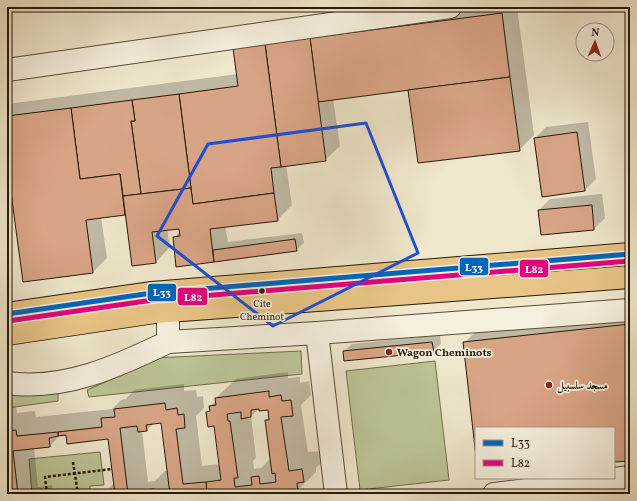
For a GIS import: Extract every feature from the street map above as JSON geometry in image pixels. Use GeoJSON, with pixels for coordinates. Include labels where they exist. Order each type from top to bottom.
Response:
{"type":"FeatureCollection","features":[{"type":"Feature","properties":{"kind":"main road"},"geometry":{"type":"LineString","coordinates":[[7,314],[152,293],[630,254]]}},
{"type":"Feature","properties":{"kind":"main road"},"geometry":{"type":"LineString","coordinates":[[7,334],[130,315],[168,311],[630,277]]}},
{"type":"Feature","properties":{"kind":"street"},"geometry":{"type":"LineString","coordinates":[[7,70],[450,7]]}},
{"type":"Feature","properties":{"kind":"street"},"geometry":{"type":"LineString","coordinates":[[7,383],[46,384],[84,377],[129,360],[168,342],[317,333],[630,310]]}},
{"type":"Feature","properties":{"kind":"street"},"geometry":{"type":"LineString","coordinates":[[168,311],[168,342]]}},
{"type":"Feature","properties":{"kind":"street"},"geometry":{"type":"LineString","coordinates":[[317,333],[336,494]]}},
{"type":"Feature","properties":{"kind":"street"},"geometry":{"type":"LineString","coordinates":[[615,479],[630,477]]}},
{"type":"Feature","properties":{"kind":"street"},"geometry":{"type":"LineString","coordinates":[[494,494],[614,479]]}},
{"type":"Feature","properties":{"kind":"path"},"geometry":{"type":"LineString","coordinates":[[73,462],[78,494]]}},
{"type":"Feature","properties":{"kind":"path"},"geometry":{"type":"LineString","coordinates":[[47,494],[45,476],[112,469]]}},
{"type":"Feature","properties":{"kind":"highlighted area"},"geometry":{"type":"Polygon","coordinates":[[[366,123],[418,253],[273,326],[157,236],[208,144],[366,123]]]}},
{"type":"Feature","properties":{"kind":"green space"},"geometry":{"type":"Polygon","coordinates":[[[301,351],[302,374],[89,397],[87,390],[124,374],[153,358],[301,351]]]}},
{"type":"Feature","properties":{"kind":"green space"},"geometry":{"type":"Polygon","coordinates":[[[435,361],[449,480],[360,490],[346,371],[435,361]]]}},
{"type":"Feature","properties":{"kind":"green space"},"geometry":{"type":"Polygon","coordinates":[[[7,390],[58,393],[58,401],[7,408],[7,390]]]}},
{"type":"Feature","properties":{"kind":"green space"},"geometry":{"type":"Polygon","coordinates":[[[100,452],[104,485],[90,486],[90,494],[32,494],[29,459],[100,452]]]}},
{"type":"Feature","properties":{"kind":"building"},"geometry":{"type":"Polygon","coordinates":[[[502,13],[510,77],[318,102],[310,38],[502,13]]]}},
{"type":"Feature","properties":{"kind":"building"},"geometry":{"type":"Polygon","coordinates":[[[310,38],[326,161],[281,167],[265,44],[310,38]]]}},
{"type":"Feature","properties":{"kind":"building"},"geometry":{"type":"Polygon","coordinates":[[[265,44],[281,167],[271,168],[274,193],[193,204],[179,94],[238,86],[233,48],[265,44]]]}},
{"type":"Feature","properties":{"kind":"building"},"geometry":{"type":"Polygon","coordinates":[[[510,77],[520,151],[418,163],[408,90],[510,77]]]}},
{"type":"Feature","properties":{"kind":"building"},"geometry":{"type":"Polygon","coordinates":[[[179,94],[191,188],[141,194],[131,121],[135,121],[132,100],[179,94]]]}},
{"type":"Feature","properties":{"kind":"building"},"geometry":{"type":"Polygon","coordinates":[[[132,100],[135,121],[131,121],[141,194],[123,196],[120,174],[80,179],[71,108],[132,100]]]}},
{"type":"Feature","properties":{"kind":"building"},"geometry":{"type":"Polygon","coordinates":[[[71,108],[80,179],[120,174],[125,215],[86,220],[93,273],[23,282],[7,163],[7,116],[71,108]]]}},
{"type":"Feature","properties":{"kind":"building"},"geometry":{"type":"Polygon","coordinates":[[[577,132],[585,191],[542,197],[534,138],[577,132]]]}},
{"type":"Feature","properties":{"kind":"building"},"geometry":{"type":"Polygon","coordinates":[[[191,188],[193,204],[274,193],[278,221],[210,229],[214,262],[176,267],[173,237],[180,236],[179,229],[152,232],[156,263],[132,266],[123,196],[191,188]]]}},
{"type":"Feature","properties":{"kind":"building"},"geometry":{"type":"Polygon","coordinates":[[[592,205],[594,230],[541,235],[538,210],[592,205]]]}},
{"type":"Feature","properties":{"kind":"building"},"geometry":{"type":"Polygon","coordinates":[[[295,239],[297,251],[214,262],[213,250],[295,239]]]}},
{"type":"Feature","properties":{"kind":"building","name":"مسجد سلسبيل"},"geometry":{"type":"Polygon","coordinates":[[[630,324],[630,461],[615,462],[615,427],[475,427],[475,448],[463,342],[630,324]]]}},
{"type":"Feature","properties":{"kind":"building","name":"Wagon Cheminots"},"geometry":{"type":"Polygon","coordinates":[[[432,342],[434,352],[344,361],[343,351],[432,342]]]}},
{"type":"Feature","properties":{"kind":"building"},"geometry":{"type":"Polygon","coordinates":[[[269,391],[269,397],[281,395],[282,401],[291,400],[293,416],[281,417],[289,471],[302,469],[304,482],[297,483],[298,492],[285,494],[207,494],[206,482],[221,480],[214,426],[208,427],[206,412],[210,411],[209,406],[216,405],[215,398],[269,391]],[[259,409],[251,410],[251,417],[241,419],[241,412],[227,414],[228,421],[230,421],[238,478],[234,478],[235,487],[252,485],[251,477],[259,476],[260,484],[276,482],[275,473],[272,474],[265,420],[269,420],[268,410],[259,411],[259,409]]]}},
{"type":"Feature","properties":{"kind":"building"},"geometry":{"type":"Polygon","coordinates":[[[165,403],[166,410],[177,408],[178,415],[184,414],[185,428],[176,429],[183,484],[206,482],[207,494],[170,494],[161,423],[146,425],[147,431],[138,432],[137,426],[120,428],[128,494],[115,494],[108,439],[67,444],[66,435],[58,436],[58,432],[102,427],[101,418],[115,417],[114,409],[165,403]]]}},
{"type":"Feature","properties":{"kind":"building"},"geometry":{"type":"Polygon","coordinates":[[[16,430],[17,436],[58,432],[58,436],[49,438],[50,447],[13,451],[18,494],[7,494],[7,431],[16,430]]]}},
{"type":"Feature","properties":{"kind":"building"},"geometry":{"type":"Polygon","coordinates":[[[154,489],[155,494],[145,494],[145,490],[154,489]]]}},
{"type":"Feature","properties":{"kind":"transit line","name":"L33"},"geometry":{"type":"LineString","coordinates":[[7,314],[152,293],[630,254]]}},
{"type":"Feature","properties":{"kind":"transit line","name":"L82"},"geometry":{"type":"LineString","coordinates":[[8,321],[153,300],[630,261]]}},
{"type":"Feature","properties":{"kind":"place","name":"Cite Cheminot"},"geometry":{"type":"Point","coordinates":[262,291]}},
{"type":"Feature","properties":{"kind":"place","name":"Wagon Cheminots"},"geometry":{"type":"Point","coordinates":[389,352]}},
{"type":"Feature","properties":{"kind":"place","name":"مسجد سلسبيل"},"geometry":{"type":"Point","coordinates":[549,385]}}]}
